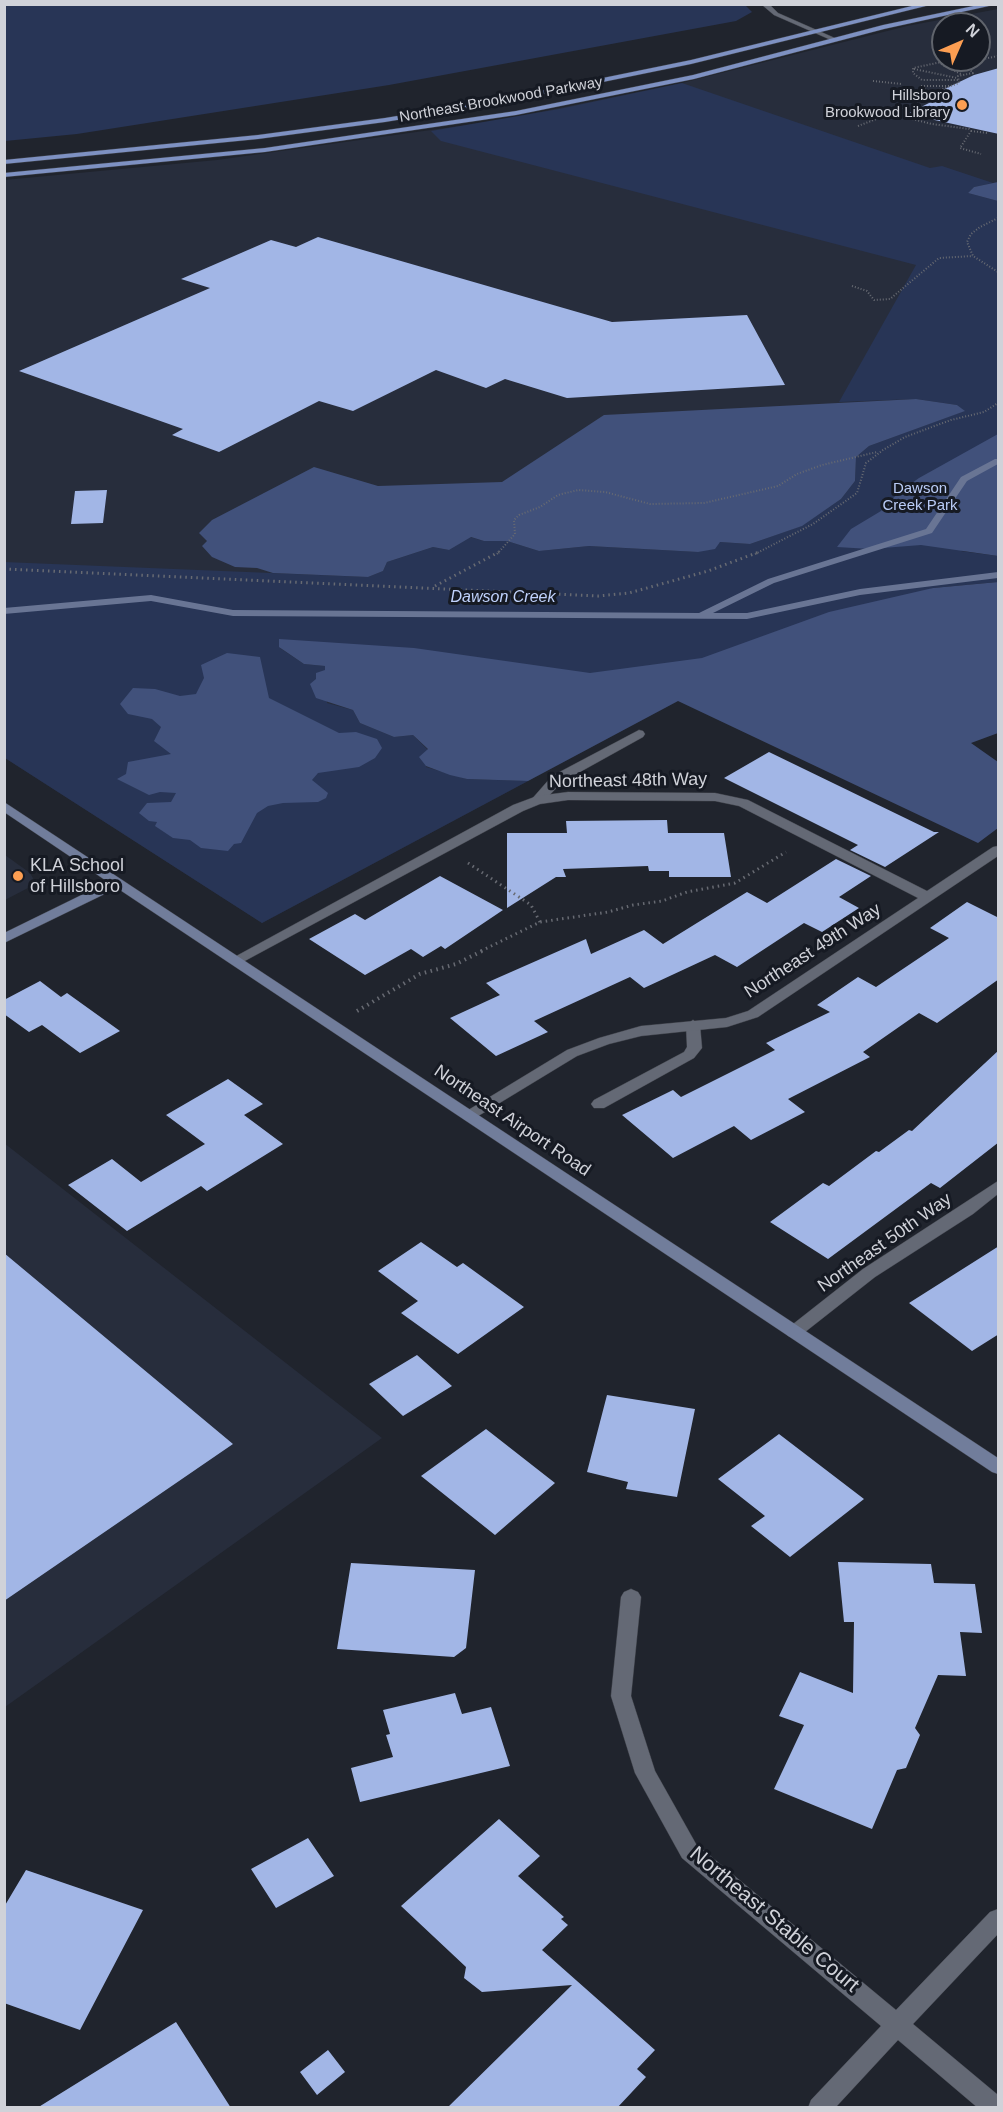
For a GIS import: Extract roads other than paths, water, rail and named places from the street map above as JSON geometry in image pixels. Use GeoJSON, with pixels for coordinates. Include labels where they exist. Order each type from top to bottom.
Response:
{"type":"FeatureCollection","features":[{"type":"Feature","properties":{"kind":"main road","name":"Northeast Brookwood Parkway"},"geometry":{"type":"LineString","coordinates":[[4,162],[224,141],[432,112],[591,84],[931,4]]}},
{"type":"Feature","properties":{"kind":"main road","name":"Northeast Brookwood Parkway"},"geometry":{"type":"LineString","coordinates":[[4,175],[265,150],[474,120],[673,81],[920,18],[995,4]]}},
{"type":"Feature","properties":{"kind":"street"},"geometry":{"type":"LineString","coordinates":[[764,4],[776,14],[833,39]]}},
{"type":"Feature","properties":{"kind":"street"},"geometry":{"type":"LineString","coordinates":[[537,800],[557,779],[639,734]]}},
{"type":"Feature","properties":{"kind":"street","name":"Northeast 48th Way"},"geometry":{"type":"LineString","coordinates":[[236,960],[537,800],[568,796],[715,797],[743,803],[928,898]]}},
{"type":"Feature","properties":{"kind":"street","name":"Northeast Airport Road"},"geometry":{"type":"LineString","coordinates":[[4,806],[999,1467]]}},
{"type":"Feature","properties":{"kind":"street","name":"Northeast 49th Way"},"geometry":{"type":"LineString","coordinates":[[470,1116],[572,1053],[641,1031],[727,1022],[753,1014],[999,850]]}},
{"type":"Feature","properties":{"kind":"street"},"geometry":{"type":"LineString","coordinates":[[4,939],[118,882]]}},
{"type":"Feature","properties":{"kind":"street"},"geometry":{"type":"LineString","coordinates":[[599,1104],[689,1056],[695,1048],[693,1025]]}},
{"type":"Feature","properties":{"kind":"street","name":"Northeast 50th Way"},"geometry":{"type":"LineString","coordinates":[[794,1332],[869,1273],[967,1210],[999,1186]]}},
{"type":"Feature","properties":{"kind":"street","name":"Northeast Stable Court"},"geometry":{"type":"LineString","coordinates":[[631,1597],[621,1695],[645,1773],[689,1851],[996,2108]]}},
{"type":"Feature","properties":{"kind":"street"},"geometry":{"type":"LineString","coordinates":[[819,2108],[999,1918]]}},
{"type":"Feature","properties":{"kind":"waterway"},"geometry":{"type":"LineString","coordinates":[[701,616],[771,581],[929,531],[964,479],[998,461]]}},
{"type":"Feature","properties":{"kind":"waterway","name":"Dawson Creek"},"geometry":{"type":"LineString","coordinates":[[701,616],[747,616],[860,592],[998,575]]}},
{"type":"Feature","properties":{"kind":"waterway","name":"Dawson Creek"},"geometry":{"type":"LineString","coordinates":[[4,611],[151,598],[233,613],[701,616]]}},
{"type":"Feature","properties":{"kind":"place","name":"Hillsboro Brookwood Library"},"geometry":{"type":"Point","coordinates":[962,105]}},
{"type":"Feature","properties":{"kind":"place","name":"KLA School of Hillsboro"},"geometry":{"type":"Point","coordinates":[18,876]}},
{"type":"Feature","properties":{"kind":"park label","name":"Dawson Creek Park"},"geometry":{"type":"Point","coordinates":[920,498]}}]}
